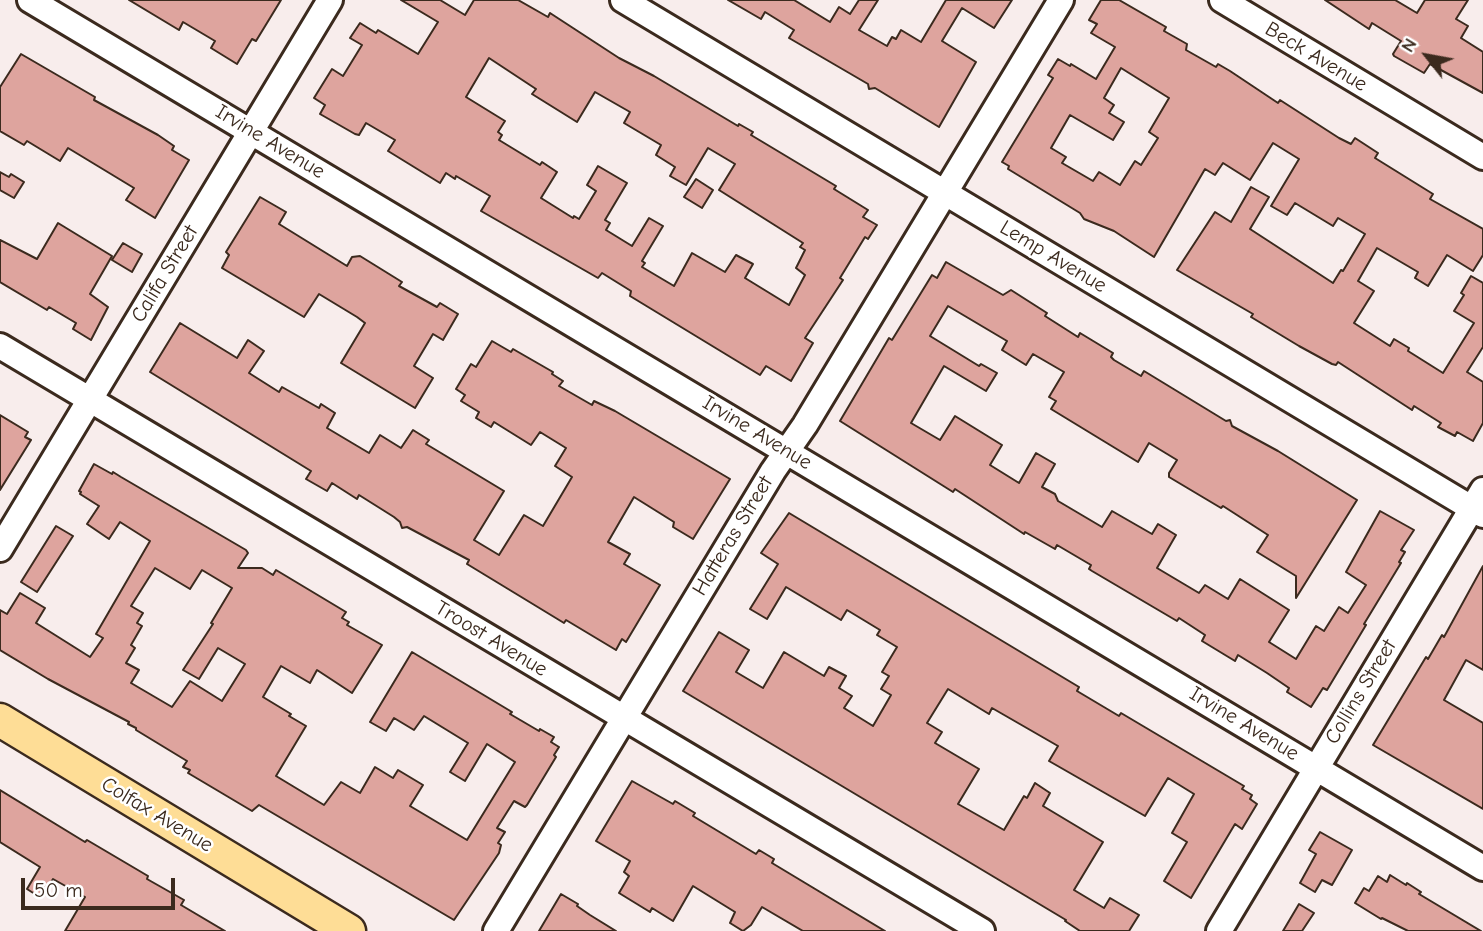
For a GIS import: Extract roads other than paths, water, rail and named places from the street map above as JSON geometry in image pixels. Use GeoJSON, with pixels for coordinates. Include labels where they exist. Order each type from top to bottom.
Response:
{"type":"FeatureCollection","features":[{"type":"Feature","properties":{"kind":"main road","name":"Colfax Avenue"},"geometry":{"type":"LineString","coordinates":[[0,720],[349,931]]}},
{"type":"Feature","properties":{"kind":"street","name":"Irvine Avenue"},"geometry":{"type":"LineString","coordinates":[[30,0],[1483,868]]}},
{"type":"Feature","properties":{"kind":"street","name":"Califa Street"},"geometry":{"type":"LineString","coordinates":[[0,549],[330,0]]}},
{"type":"Feature","properties":{"kind":"street","name":"Lemp Avenue"},"geometry":{"type":"LineString","coordinates":[[623,0],[1479,504]]}},
{"type":"Feature","properties":{"kind":"street","name":"Hatteras Street"},"geometry":{"type":"LineString","coordinates":[[496,931],[1061,0]]}},
{"type":"Feature","properties":{"kind":"street","name":"Beck Avenue"},"geometry":{"type":"LineString","coordinates":[[1222,0],[1483,157]]}},
{"type":"Feature","properties":{"kind":"street","name":"Troost Avenue"},"geometry":{"type":"LineString","coordinates":[[0,346],[982,931]]}},
{"type":"Feature","properties":{"kind":"street","name":"Collins Street"},"geometry":{"type":"LineString","coordinates":[[1219,931],[1316,767],[1479,504]]}}]}
